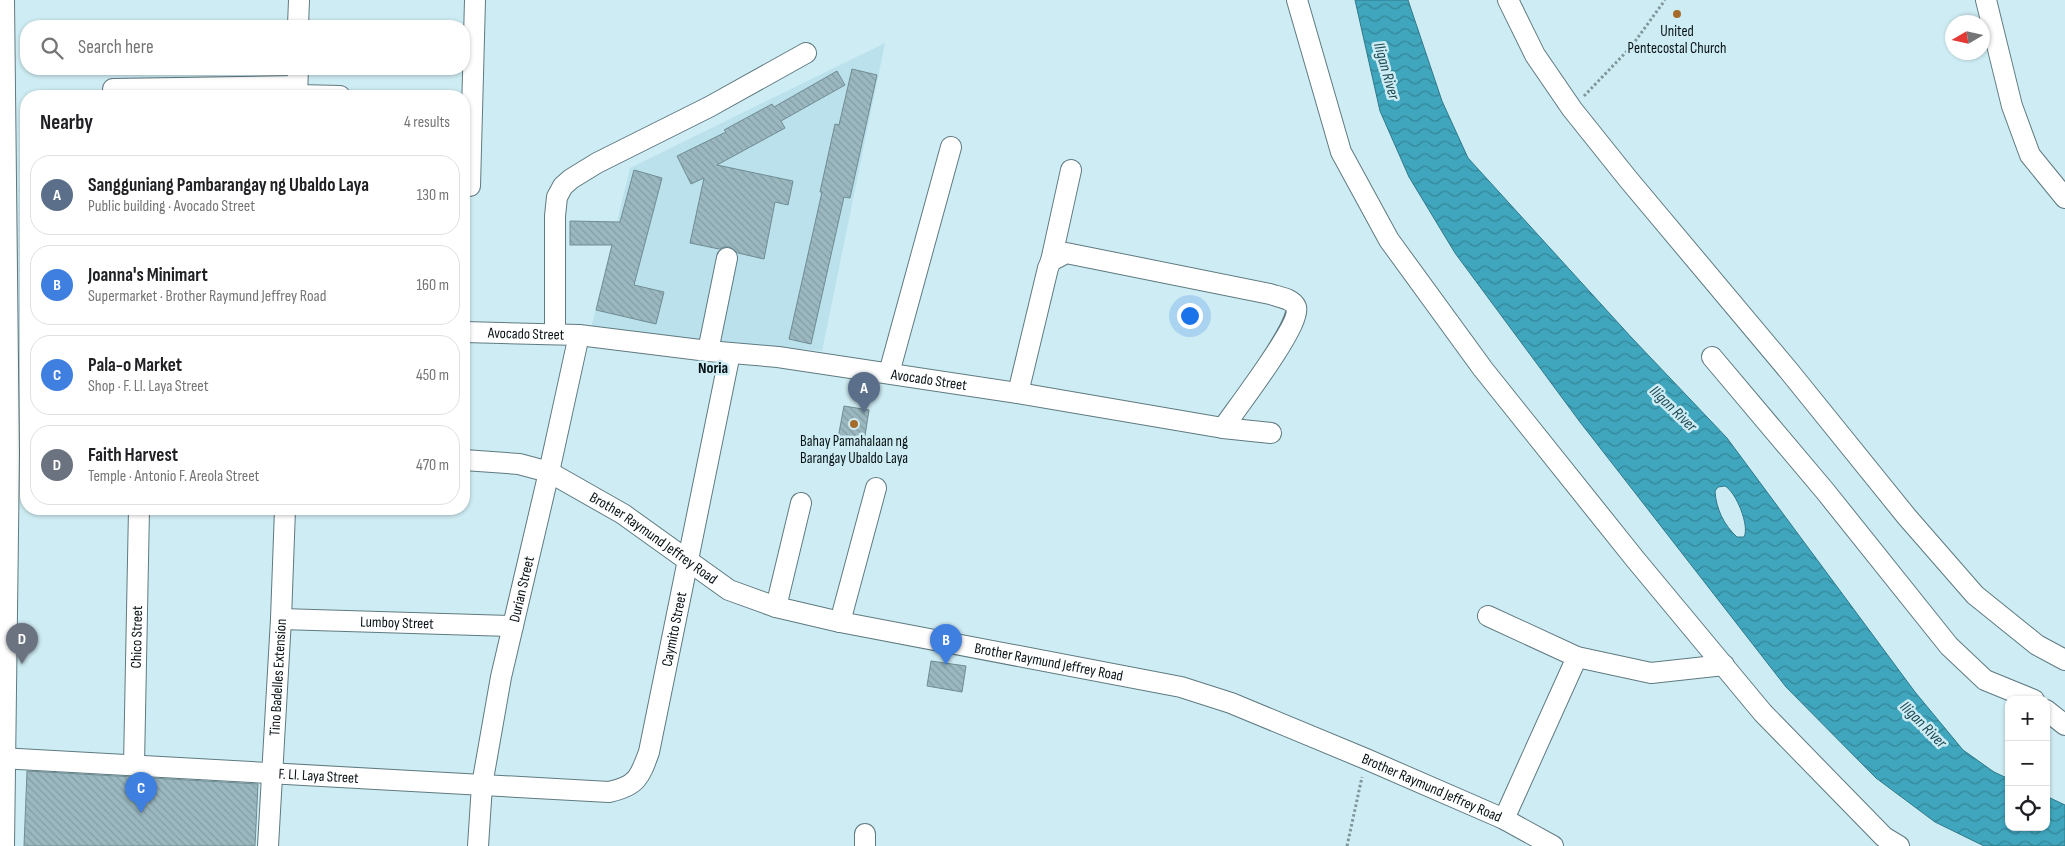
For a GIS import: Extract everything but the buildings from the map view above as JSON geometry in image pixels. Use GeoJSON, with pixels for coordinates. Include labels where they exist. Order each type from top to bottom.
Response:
{"type":"FeatureCollection","features":[{"type":"Feature","properties":{"kind":"street"},"geometry":{"type":"LineString","coordinates":[[4,0],[12,454],[3,758],[4,846]]}},
{"type":"Feature","properties":{"kind":"street"},"geometry":{"type":"LineString","coordinates":[[298,20],[299,0]]}},
{"type":"Feature","properties":{"kind":"street"},"geometry":{"type":"LineString","coordinates":[[470,71],[475,0]]}},
{"type":"Feature","properties":{"kind":"street"},"geometry":{"type":"LineString","coordinates":[[1297,0],[1340,152],[1389,240],[1483,369],[1635,559],[1763,713],[1884,837],[1899,846]]}},
{"type":"Feature","properties":{"kind":"street"},"geometry":{"type":"LineString","coordinates":[[1508,0],[1535,55],[1572,109],[1628,180],[1789,371],[1907,517],[1975,595],[2037,645],[2065,660]]}},
{"type":"Feature","properties":{"kind":"street"},"geometry":{"type":"LineString","coordinates":[[1986,0],[2012,106],[2030,155],[2065,198]]}},
{"type":"Feature","properties":{"kind":"street"},"geometry":{"type":"LineString","coordinates":[[555,334],[555,216],[557,197],[563,186],[598,163],[709,108],[806,53]]}},
{"type":"Feature","properties":{"kind":"street"},"geometry":{"type":"LineString","coordinates":[[469,90],[470,75]]}},
{"type":"Feature","properties":{"kind":"street"},"geometry":{"type":"LineString","coordinates":[[113,89],[297,87],[311,90]]}},
{"type":"Feature","properties":{"kind":"street"},"geometry":{"type":"LineString","coordinates":[[889,373],[951,147]]}},
{"type":"Feature","properties":{"kind":"street"},"geometry":{"type":"LineString","coordinates":[[1018,393],[1051,261],[1071,170]]}},
{"type":"Feature","properties":{"kind":"street"},"geometry":{"type":"LineString","coordinates":[[1051,261],[1066,253],[1270,294],[1292,301],[1296,307],[1297,314],[1288,335],[1224,428]]}},
{"type":"Feature","properties":{"kind":"street"},"geometry":{"type":"LineString","coordinates":[[708,351],[727,258]]}},
{"type":"Feature","properties":{"kind":"street","name":"Avocado Street"},"geometry":{"type":"LineString","coordinates":[[470,332],[579,335],[708,351],[778,357],[1018,393],[1224,428],[1271,433]]}},
{"type":"Feature","properties":{"kind":"street","name":"Durian Street"},"geometry":{"type":"LineString","coordinates":[[478,846],[482,785],[501,677],[579,335]]}},
{"type":"Feature","properties":{"kind":"street","name":"Caymito Street"},"geometry":{"type":"LineString","coordinates":[[634,783],[643,770],[650,752],[730,353]]}},
{"type":"Feature","properties":{"kind":"street"},"geometry":{"type":"LineString","coordinates":[[1712,357],[1825,491],[1949,646],[1985,680],[2024,696]]}},
{"type":"Feature","properties":{"kind":"street","name":"Brother Raymund Jeffrey Road"},"geometry":{"type":"LineString","coordinates":[[470,460],[519,464],[549,472],[624,514],[728,590],[776,607],[840,622],[1181,687],[1231,702],[1504,818],[1553,846]]}},
{"type":"Feature","properties":{"kind":"street"},"geometry":{"type":"LineString","coordinates":[[840,622],[876,488]]}},
{"type":"Feature","properties":{"kind":"street"},"geometry":{"type":"LineString","coordinates":[[776,607],[801,503]]}},
{"type":"Feature","properties":{"kind":"street","name":"Chico Street"},"geometry":{"type":"LineString","coordinates":[[134,765],[139,515]]}},
{"type":"Feature","properties":{"kind":"street","name":"Tino Badelles Extension"},"geometry":{"type":"LineString","coordinates":[[268,846],[285,515]]}},
{"type":"Feature","properties":{"kind":"street"},"geometry":{"type":"LineString","coordinates":[[1488,616],[1577,657],[1651,673],[1724,664]]}},
{"type":"Feature","properties":{"kind":"street","name":"Lumboy Street"},"geometry":{"type":"LineString","coordinates":[[281,618],[513,626]]}},
{"type":"Feature","properties":{"kind":"street"},"geometry":{"type":"LineString","coordinates":[[1504,818],[1577,657]]}},
{"type":"Feature","properties":{"kind":"street"},"geometry":{"type":"LineString","coordinates":[[2050,713],[2065,725]]}},
{"type":"Feature","properties":{"kind":"street","name":"F. Ll. Laya Street"},"geometry":{"type":"LineString","coordinates":[[3,758],[609,792],[622,789],[634,783]]}},
{"type":"Feature","properties":{"kind":"path"},"geometry":{"type":"LineString","coordinates":[[1572,109],[1631,47],[1665,0]]}},
{"type":"Feature","properties":{"kind":"path"},"geometry":{"type":"LineString","coordinates":[[1347,846],[1366,759]]}},
{"type":"Feature","properties":{"kind":"shaded area"},"geometry":{"type":"Polygon","coordinates":[[[885,43],[822,351],[591,329],[630,168],[885,43]]]}},
{"type":"Feature","properties":{"kind":"water","name":"Iligan River"},"geometry":{"type":"Polygon","coordinates":[[[1355,0],[1408,0],[1442,101],[1468,158],[1631,337],[1727,438],[1915,692],[1963,750],[1994,772],[2005,777],[2005,831],[2050,831],[2050,798],[2065,805],[2065,846],[1984,846],[1935,822],[1876,778],[1786,687],[1580,422],[1455,253],[1409,177],[1380,111],[1355,0]],[[1725,486],[1718,487],[1715,491],[1717,504],[1728,527],[1737,537],[1744,537],[1744,518],[1733,495],[1725,486]]]}},
{"type":"Feature","properties":{"kind":"place","name":"United Pentecostal Church"},"geometry":{"type":"Point","coordinates":[1677,14]}},
{"type":"Feature","properties":{"kind":"place","name":"Sangguniang Pambarangay ng Ubaldo Laya"},"geometry":{"type":"Point","coordinates":[864,413]}},
{"type":"Feature","properties":{"kind":"place","name":"Bahay Pamahalaan ng Barangay Ubaldo Laya"},"geometry":{"type":"Point","coordinates":[854,424]}},
{"type":"Feature","properties":{"kind":"place","name":"Faith Harvest"},"geometry":{"type":"Point","coordinates":[22,664]}},
{"type":"Feature","properties":{"kind":"place","name":"Joanna's Minimart"},"geometry":{"type":"Point","coordinates":[946,665]}},
{"type":"Feature","properties":{"kind":"place","name":"Pala-o Market"},"geometry":{"type":"Point","coordinates":[141,813]}},
{"type":"Feature","properties":{"kind":"district","name":"Noria"},"geometry":{"type":"Point","coordinates":[713,368]}}]}
